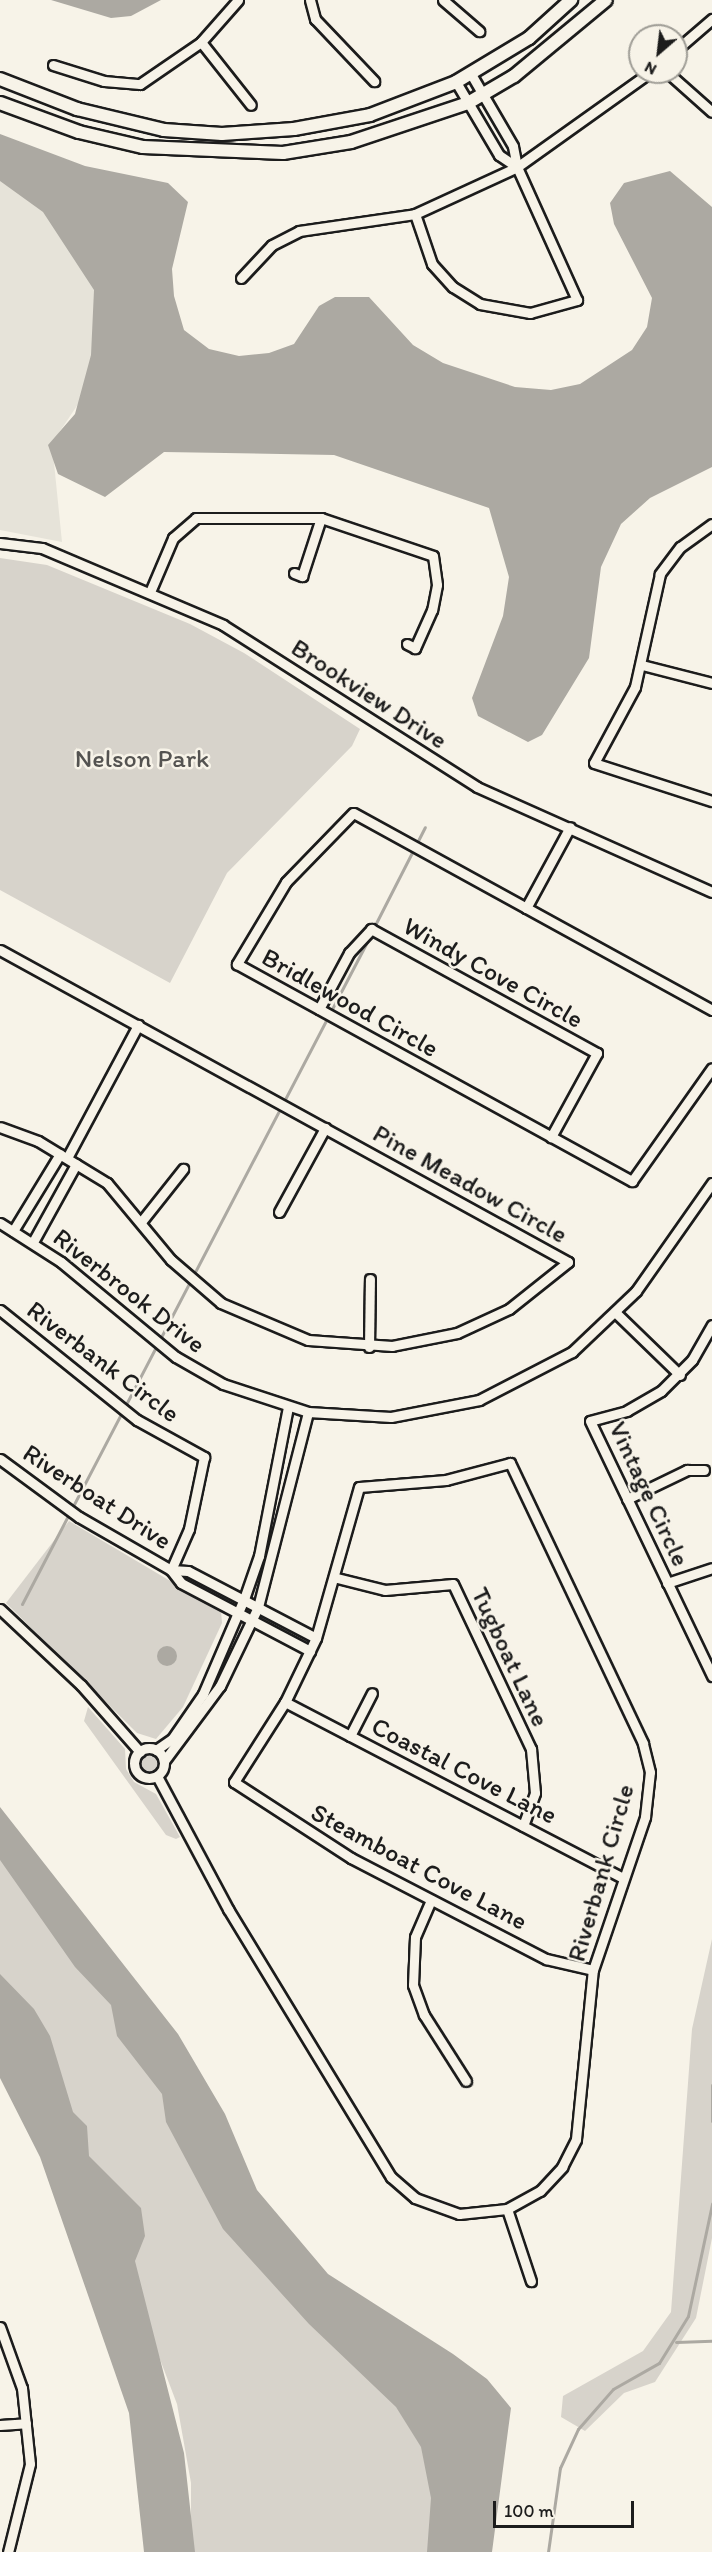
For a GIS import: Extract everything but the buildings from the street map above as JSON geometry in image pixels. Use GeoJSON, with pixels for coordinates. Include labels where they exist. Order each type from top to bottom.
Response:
{"type":"FeatureCollection","features":[{"type":"Feature","properties":{"kind":"main road"},"geometry":{"type":"LineString","coordinates":[[0,79],[77,109],[164,130],[222,134],[370,115],[471,74],[529,38],[571,0]]}},
{"type":"Feature","properties":{"kind":"main road"},"geometry":{"type":"LineString","coordinates":[[0,103],[79,132],[143,147],[216,154],[284,153],[351,142],[468,103],[545,53],[606,0]]}},
{"type":"Feature","properties":{"kind":"street"},"geometry":{"type":"LineString","coordinates":[[53,66],[104,81],[140,84],[201,42],[238,0]]}},
{"type":"Feature","properties":{"kind":"street"},"geometry":{"type":"LineString","coordinates":[[310,0],[315,19],[374,81]]}},
{"type":"Feature","properties":{"kind":"street"},"geometry":{"type":"LineString","coordinates":[[442,0],[479,31]]}},
{"type":"Feature","properties":{"kind":"street"},"geometry":{"type":"LineString","coordinates":[[688,40],[712,19]]}},
{"type":"Feature","properties":{"kind":"street"},"geometry":{"type":"LineString","coordinates":[[201,42],[251,105]]}},
{"type":"Feature","properties":{"kind":"street"},"geometry":{"type":"LineString","coordinates":[[415,214],[432,264],[453,288],[480,304],[530,313],[577,300],[517,167],[507,136],[471,74]]}},
{"type":"Feature","properties":{"kind":"street"},"geometry":{"type":"LineString","coordinates":[[456,82],[493,145],[517,167]]}},
{"type":"Feature","properties":{"kind":"street"},"geometry":{"type":"LineString","coordinates":[[241,278],[272,245],[299,231],[415,214],[517,167],[633,84]]}},
{"type":"Feature","properties":{"kind":"street"},"geometry":{"type":"LineString","coordinates":[[680,84],[712,112]]}},
{"type":"Feature","properties":{"kind":"street"},"geometry":{"type":"LineString","coordinates":[[493,145],[507,136]]}},
{"type":"Feature","properties":{"kind":"street"},"geometry":{"type":"LineString","coordinates":[[150,592],[173,538],[196,518],[321,518],[433,556],[437,585],[432,610],[415,648],[407,644]]}},
{"type":"Feature","properties":{"kind":"street"},"geometry":{"type":"LineString","coordinates":[[294,573],[302,576],[321,518]]}},
{"type":"Feature","properties":{"kind":"street"},"geometry":{"type":"LineString","coordinates":[[712,524],[680,547],[660,574],[650,603],[642,665],[594,763],[712,801]]}},
{"type":"Feature","properties":{"kind":"street","name":"Brookview Drive"},"geometry":{"type":"LineString","coordinates":[[0,543],[42,548],[150,592],[248,639],[477,787],[712,892]]}},
{"type":"Feature","properties":{"kind":"street"},"geometry":{"type":"LineString","coordinates":[[642,665],[712,683]]}},
{"type":"Feature","properties":{"kind":"street","name":"Bridlewood Circle"},"geometry":{"type":"LineString","coordinates":[[712,1010],[353,813],[286,882],[237,964],[632,1181],[712,1068]]}},
{"type":"Feature","properties":{"kind":"street"},"geometry":{"type":"LineString","coordinates":[[526,908],[570,827]]}},
{"type":"Feature","properties":{"kind":"street","name":"Windy Cove Circle"},"geometry":{"type":"LineString","coordinates":[[319,1009],[349,953],[371,929],[597,1053],[551,1137]]}},
{"type":"Feature","properties":{"kind":"street","name":"Pine Meadow Circle"},"geometry":{"type":"LineString","coordinates":[[0,950],[568,1262],[529,1296],[484,1322],[434,1339],[369,1347],[308,1340],[242,1315],[184,1274],[119,1193],[63,1156],[0,1127]]}},
{"type":"Feature","properties":{"kind":"street"},"geometry":{"type":"LineString","coordinates":[[13,1231],[46,1177],[63,1156],[138,1025]]}},
{"type":"Feature","properties":{"kind":"street"},"geometry":{"type":"LineString","coordinates":[[279,1212],[325,1128]]}},
{"type":"Feature","properties":{"kind":"street"},"geometry":{"type":"LineString","coordinates":[[33,1242],[60,1186],[76,1164]]}},
{"type":"Feature","properties":{"kind":"street"},"geometry":{"type":"LineString","coordinates":[[141,1222],[183,1169]]}},
{"type":"Feature","properties":{"kind":"street"},"geometry":{"type":"LineString","coordinates":[[46,1177],[60,1186]]}},
{"type":"Feature","properties":{"kind":"street","name":"Riverbrook Drive"},"geometry":{"type":"LineString","coordinates":[[0,1223],[33,1242],[176,1357],[223,1384],[308,1412],[391,1417],[479,1400],[546,1369],[616,1313],[712,1183]]}},
{"type":"Feature","properties":{"kind":"street"},"geometry":{"type":"LineString","coordinates":[[369,1347],[370,1279]]}},
{"type":"Feature","properties":{"kind":"street","name":"Riverbank Circle"},"geometry":{"type":"LineString","coordinates":[[0,1310],[137,1420],[204,1457],[189,1529],[171,1570]]}},
{"type":"Feature","properties":{"kind":"street"},"geometry":{"type":"LineString","coordinates":[[616,1313],[680,1375]]}},
{"type":"Feature","properties":{"kind":"street","name":"Vintage Circle"},"geometry":{"type":"LineString","coordinates":[[712,1325],[680,1375],[646,1401],[590,1421],[712,1676]]}},
{"type":"Feature","properties":{"kind":"street"},"geometry":{"type":"LineString","coordinates":[[140,1752],[156,1750],[172,1739],[203,1694],[238,1613],[259,1556],[288,1407]]}},
{"type":"Feature","properties":{"kind":"street"},"geometry":{"type":"LineString","coordinates":[[140,1752],[136,1771],[157,1776],[164,1761],[220,1686],[258,1607],[308,1412]]}},
{"type":"Feature","properties":{"kind":"street","name":"Riverboat Drive"},"geometry":{"type":"LineString","coordinates":[[0,1459],[79,1517],[171,1570]]}},
{"type":"Feature","properties":{"kind":"street","name":"Riverbank Circle"},"geometry":{"type":"LineString","coordinates":[[157,1776],[228,1909],[391,2177],[415,2198],[443,2210],[476,2214],[507,2209],[552,2180],[576,2139],[593,1970],[649,1803],[647,1756],[510,1463],[446,1480],[359,1487],[337,1578],[316,1638],[285,1702],[234,1782]]}},
{"type":"Feature","properties":{"kind":"street"},"geometry":{"type":"LineString","coordinates":[[627,1499],[687,1470],[704,1470]]}},
{"type":"Feature","properties":{"kind":"street"},"geometry":{"type":"LineString","coordinates":[[668,1583],[712,1568]]}},
{"type":"Feature","properties":{"kind":"street"},"geometry":{"type":"LineString","coordinates":[[171,1570],[188,1571],[316,1638]]}},
{"type":"Feature","properties":{"kind":"street"},"geometry":{"type":"LineString","coordinates":[[171,1570],[181,1582],[310,1651]]}},
{"type":"Feature","properties":{"kind":"street","name":"Tugboat Lane"},"geometry":{"type":"LineString","coordinates":[[337,1578],[385,1590],[453,1584],[531,1749],[535,1793],[523,1826]]}},
{"type":"Feature","properties":{"kind":"street"},"geometry":{"type":"LineString","coordinates":[[0,1609],[81,1685],[140,1752]]}},
{"type":"Feature","properties":{"kind":"street"},"geometry":{"type":"LineString","coordinates":[[350,1736],[372,1694]]}},
{"type":"Feature","properties":{"kind":"street","name":"Coastal Cove Lane"},"geometry":{"type":"LineString","coordinates":[[285,1702],[623,1878]]}},
{"type":"Feature","properties":{"kind":"street"},"geometry":{"type":"LineString","coordinates":[[156,1750],[164,1761]]}},
{"type":"Feature","properties":{"kind":"street","name":"Steamboat Cove Lane"},"geometry":{"type":"LineString","coordinates":[[234,1782],[320,1841],[431,1900],[546,1959],[593,1970]]}},
{"type":"Feature","properties":{"kind":"street"},"geometry":{"type":"LineString","coordinates":[[431,1900],[415,1937],[413,1985],[424,2015],[466,2081]]}},
{"type":"Feature","properties":{"kind":"street"},"geometry":{"type":"LineString","coordinates":[[507,2209],[531,2281]]}},
{"type":"Feature","properties":{"kind":"street"},"geometry":{"type":"LineString","coordinates":[[0,2327],[22,2388],[30,2464],[8,2552]]}},
{"type":"Feature","properties":{"kind":"street"},"geometry":{"type":"LineString","coordinates":[[0,2425],[26,2423]]}},
{"type":"Feature","properties":{"kind":"shaded area"},"geometry":{"type":"Polygon","coordinates":[[[51,0],[161,0],[131,16],[111,18],[51,0]]]}},
{"type":"Feature","properties":{"kind":"shaded area"},"geometry":{"type":"Polygon","coordinates":[[[0,134],[85,166],[168,183],[188,202],[172,269],[174,296],[184,330],[209,349],[239,356],[269,353],[294,344],[319,306],[335,297],[369,297],[413,345],[443,363],[515,387],[551,390],[580,384],[632,350],[647,327],[652,298],[614,224],[610,203],[624,183],[670,171],[712,207],[712,467],[650,498],[621,524],[601,567],[589,658],[542,735],[528,742],[478,716],[472,698],[503,616],[509,577],[489,508],[334,455],[164,452],[105,497],[58,474],[48,445],[75,414],[91,355],[94,290],[43,212],[0,181],[0,134]]]}},
{"type":"Feature","properties":{"kind":"shaded area"},"geometry":{"type":"Polygon","coordinates":[[[28,176],[100,291],[99,373],[52,443],[62,542],[0,530],[0,177],[28,176]]]}},
{"type":"Feature","properties":{"kind":"shaded area"},"geometry":{"type":"Polygon","coordinates":[[[167,1646],[174,1649],[177,1656],[174,1663],[167,1666],[160,1663],[157,1656],[160,1649],[167,1646]]]}},
{"type":"Feature","properties":{"kind":"shaded area"},"geometry":{"type":"Polygon","coordinates":[[[0,1807],[178,2034],[225,2114],[257,2190],[328,2274],[453,2354],[487,2379],[511,2408],[492,2552],[427,2552],[431,2498],[421,2447],[396,2407],[309,2324],[223,2229],[166,2122],[162,2094],[117,2036],[111,2005],[75,1967],[0,1860],[0,1807]]]}},
{"type":"Feature","properties":{"kind":"shaded area"},"geometry":{"type":"Polygon","coordinates":[[[0,1974],[34,2009],[50,2036],[73,2112],[87,2126],[89,2156],[141,2208],[145,2236],[135,2261],[184,2453],[195,2552],[144,2552],[129,2413],[40,2157],[0,2078],[0,1974]]]}},
{"type":"Feature","properties":{"kind":"green space","name":"Nelson Park"},"geometry":{"type":"Polygon","coordinates":[[[0,558],[47,565],[190,624],[244,653],[360,729],[352,746],[227,873],[170,983],[0,890],[0,558]]]}},
{"type":"Feature","properties":{"kind":"green space"},"geometry":{"type":"Polygon","coordinates":[[[69,1521],[221,1611],[222,1623],[183,1707],[156,1739],[137,1733],[6,1603],[69,1521]]]}},
{"type":"Feature","properties":{"kind":"green space"},"geometry":{"type":"Polygon","coordinates":[[[88,1707],[125,1749],[126,1769],[134,1782],[156,1794],[180,1837],[176,1839],[166,1835],[84,1721],[88,1707]]]}},
{"type":"Feature","properties":{"kind":"green space"},"geometry":{"type":"Polygon","coordinates":[[[148,1751],[153,1752],[159,1758],[159,1768],[153,1774],[148,1775],[143,1774],[137,1768],[136,1763],[137,1758],[143,1752],[148,1751]]]}},
{"type":"Feature","properties":{"kind":"green space"},"geometry":{"type":"Polygon","coordinates":[[[0,1856],[87,1963],[250,2244],[431,2416],[441,2552],[191,2552],[191,2483],[177,2404],[47,2062],[0,1994],[0,1856]]]}},
{"type":"Feature","properties":{"kind":"green space"},"geometry":{"type":"Polygon","coordinates":[[[712,1939],[712,2238],[696,2318],[655,2382],[624,2393],[585,2431],[561,2417],[563,2396],[643,2351],[671,2312],[692,2029],[712,1939]]]}},
{"type":"Feature","properties":{"kind":"waterway"},"geometry":{"type":"LineString","coordinates":[[374,927],[425,827]]}},
{"type":"Feature","properties":{"kind":"waterway"},"geometry":{"type":"LineString","coordinates":[[22,1604],[370,936]]}},
{"type":"Feature","properties":{"kind":"waterway"},"geometry":{"type":"LineString","coordinates":[[712,2085],[712,2121]]}},
{"type":"Feature","properties":{"kind":"waterway"},"geometry":{"type":"LineString","coordinates":[[548,2552],[560,2468],[578,2429],[613,2389],[659,2363],[688,2316],[712,2204]]}},
{"type":"Feature","properties":{"kind":"waterway"},"geometry":{"type":"LineString","coordinates":[[676,2342],[712,2341]]}}]}
